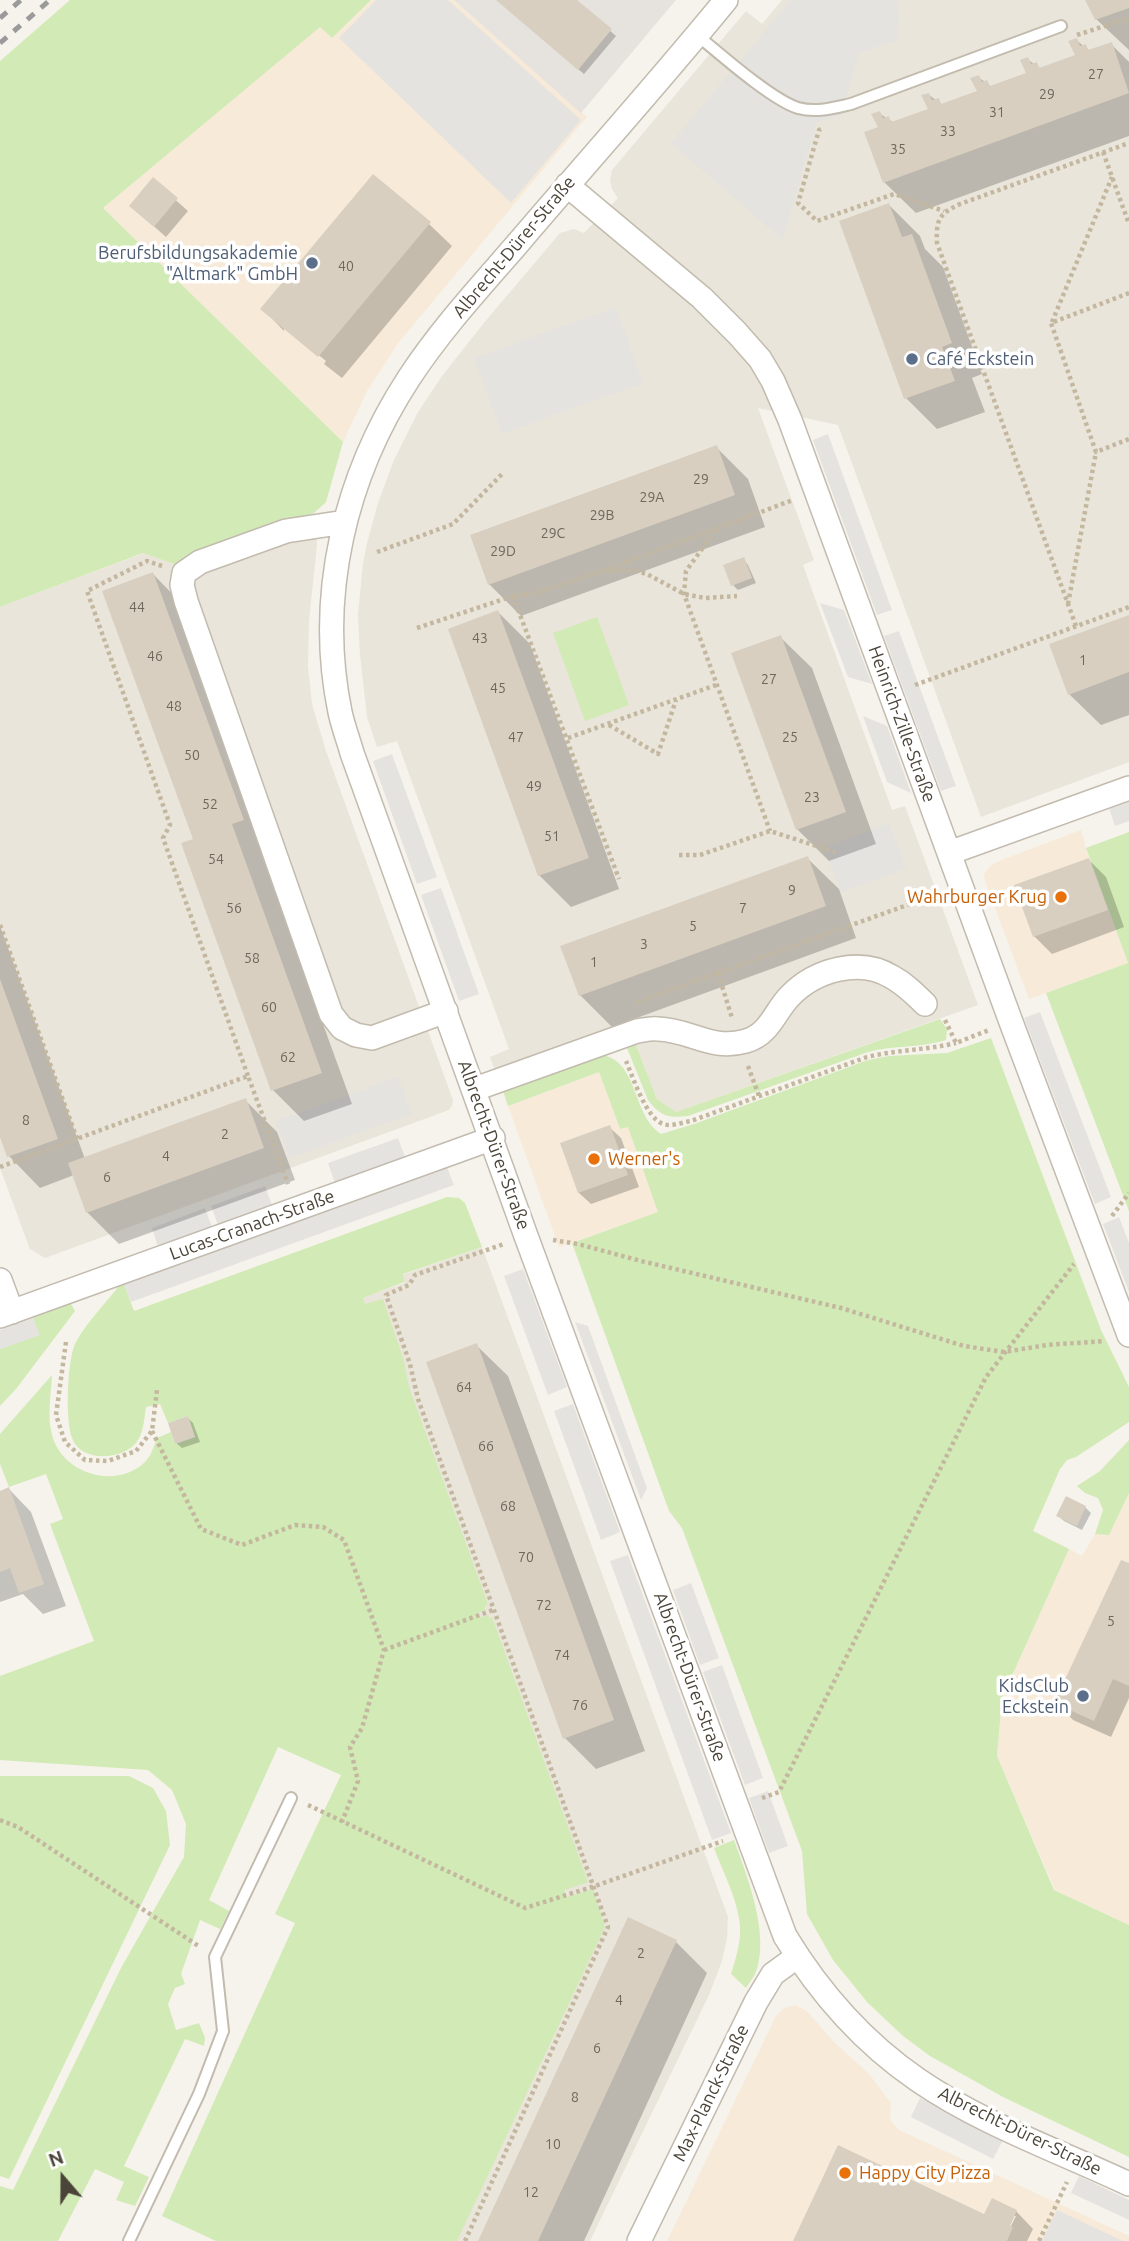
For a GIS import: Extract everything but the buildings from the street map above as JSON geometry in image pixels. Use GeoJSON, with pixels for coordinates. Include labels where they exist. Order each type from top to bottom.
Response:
{"type":"FeatureCollection","features":[{"type":"Feature","properties":{"kind":"street","name":"Albrecht-Dürer-Straße"},"geometry":{"type":"LineString","coordinates":[[726,0],[440,335],[387,413],[369,450],[345,522],[333,581],[334,668],[340,712],[352,753],[493,1138],[526,1236],[785,1936],[831,2000],[856,2028],[918,2080],[955,2103],[1129,2184]]}},
{"type":"Feature","properties":{"kind":"street","name":"Heinrich-Zille-Straße"},"geometry":{"type":"LineString","coordinates":[[567,185],[702,298],[760,359],[773,381],[790,420],[1092,1241],[1122,1338]]}},
{"type":"Feature","properties":{"kind":"street"},"geometry":{"type":"LineString","coordinates":[[345,522],[286,531],[200,562],[184,573],[182,585],[331,1014],[342,1028],[356,1035],[372,1038],[446,1011]]}},
{"type":"Feature","properties":{"kind":"street"},"geometry":{"type":"LineString","coordinates":[[949,853],[1129,788]]}},
{"type":"Feature","properties":{"kind":"street"},"geometry":{"type":"LineString","coordinates":[[475,1089],[637,1031],[657,1028],[719,1044],[751,1040],[768,1028],[788,998],[802,985],[821,974],[842,968],[870,968],[890,975],[925,1004]]}},
{"type":"Feature","properties":{"kind":"street","name":"Lucas-Cranach-Straße"},"geometry":{"type":"LineString","coordinates":[[0,1280],[6,1314],[493,1138]]}},
{"type":"Feature","properties":{"kind":"street","name":"Max-Planck-Straße"},"geometry":{"type":"LineString","coordinates":[[639,2241],[755,2002],[773,1974],[798,1956]]}},
{"type":"Feature","properties":{"kind":"lane"},"geometry":{"type":"LineString","coordinates":[[697,35],[772,94],[797,108],[821,111],[851,104],[1061,26]]}},
{"type":"Feature","properties":{"kind":"lane"},"geometry":{"type":"LineString","coordinates":[[129,2241],[199,2094],[223,2031],[215,1957],[291,1798]]}},
{"type":"Feature","properties":{"kind":"path"},"geometry":{"type":"LineString","coordinates":[[1061,26],[1079,36],[1129,18]]}},
{"type":"Feature","properties":{"kind":"path"},"geometry":{"type":"LineString","coordinates":[[851,104],[845,121],[819,130],[798,204],[817,221],[894,194],[944,211],[1129,143]]}},
{"type":"Feature","properties":{"kind":"path"},"geometry":{"type":"LineString","coordinates":[[1103,152],[1129,224]]}},
{"type":"Feature","properties":{"kind":"path"},"geometry":{"type":"LineString","coordinates":[[1068,604],[1096,452],[1051,323],[1112,177]]}},
{"type":"Feature","properties":{"kind":"path"},"geometry":{"type":"LineString","coordinates":[[944,211],[936,226],[937,243],[1076,626]]}},
{"type":"Feature","properties":{"kind":"path"},"geometry":{"type":"LineString","coordinates":[[1051,323],[1129,293]]}},
{"type":"Feature","properties":{"kind":"path"},"geometry":{"type":"LineString","coordinates":[[1096,452],[1129,439]]}},
{"type":"Feature","properties":{"kind":"path"},"geometry":{"type":"LineString","coordinates":[[377,552],[453,524],[503,473]]}},
{"type":"Feature","properties":{"kind":"path"},"geometry":{"type":"LineString","coordinates":[[417,628],[513,596],[532,594],[602,571],[816,491]]}},
{"type":"Feature","properties":{"kind":"path"},"geometry":{"type":"LineString","coordinates":[[716,529],[686,571],[684,594],[770,831]]}},
{"type":"Feature","properties":{"kind":"path"},"geometry":{"type":"LineString","coordinates":[[184,573],[147,561],[87,591],[170,825],[163,838],[297,1208]]}},
{"type":"Feature","properties":{"kind":"path"},"geometry":{"type":"LineString","coordinates":[[602,571],[632,570],[647,574],[684,594],[705,598],[737,596]]}},
{"type":"Feature","properties":{"kind":"path"},"geometry":{"type":"LineString","coordinates":[[513,596],[619,879]]}},
{"type":"Feature","properties":{"kind":"path"},"geometry":{"type":"LineString","coordinates":[[891,694],[1129,607]]}},
{"type":"Feature","properties":{"kind":"path"},"geometry":{"type":"LineString","coordinates":[[568,738],[716,685]]}},
{"type":"Feature","properties":{"kind":"path"},"geometry":{"type":"LineString","coordinates":[[608,724],[658,754],[677,699]]}},
{"type":"Feature","properties":{"kind":"path"},"geometry":{"type":"LineString","coordinates":[[678,855],[700,855],[770,831],[838,853]]}},
{"type":"Feature","properties":{"kind":"path"},"geometry":{"type":"LineString","coordinates":[[631,1004],[961,886]]}},
{"type":"Feature","properties":{"kind":"path"},"geometry":{"type":"LineString","coordinates":[[0,925],[77,1139]]}},
{"type":"Feature","properties":{"kind":"path"},"geometry":{"type":"LineString","coordinates":[[925,1004],[937,1005],[956,1043]]}},
{"type":"Feature","properties":{"kind":"path"},"geometry":{"type":"LineString","coordinates":[[616,1037],[645,1104],[654,1118],[662,1124],[671,1125],[691,1121],[867,1057],[956,1043],[1011,1022]]}},
{"type":"Feature","properties":{"kind":"path"},"geometry":{"type":"LineString","coordinates":[[0,1167],[248,1076]]}},
{"type":"Feature","properties":{"kind":"path"},"geometry":{"type":"LineString","coordinates":[[738,1806],[779,1791],[986,1377],[1129,1193]]}},
{"type":"Feature","properties":{"kind":"path"},"geometry":{"type":"LineString","coordinates":[[465,2241],[608,1927],[418,1399],[411,1364],[386,1295],[409,1284],[415,1276],[526,1236],[578,1244],[841,1308],[964,1346],[1004,1352],[1122,1338]]}},
{"type":"Feature","properties":{"kind":"path"},"geometry":{"type":"LineString","coordinates":[[66,1342],[55,1415],[65,1442],[85,1460],[108,1461],[136,1451],[152,1431],[157,1390]]}},
{"type":"Feature","properties":{"kind":"path"},"geometry":{"type":"LineString","coordinates":[[152,1431],[201,1529],[242,1545],[295,1525],[323,1527],[344,1540],[384,1650],[362,1728],[350,1747],[358,1781],[342,1822]]}},
{"type":"Feature","properties":{"kind":"path"},"geometry":{"type":"LineString","coordinates":[[384,1650],[493,1610]]}},
{"type":"Feature","properties":{"kind":"path"},"geometry":{"type":"LineString","coordinates":[[291,1798],[524,1908],[747,1833]]}},
{"type":"Feature","properties":{"kind":"path"},"geometry":{"type":"LineString","coordinates":[[0,1820],[18,1827],[215,1957]]}},
{"type":"Feature","properties":{"kind":"path"},"geometry":{"type":"LineString","coordinates":[[1038,2241],[1077,2160]]}},
{"type":"Feature","properties":{"kind":"shaded area","name":"Berufsbildungsakademie \"Altmark\" GmbH"},"geometry":{"type":"Polygon","coordinates":[[[371,0],[454,0],[587,117],[399,342],[367,391],[343,442],[103,208],[320,26],[332,38],[371,0]]]}},
{"type":"Feature","properties":{"kind":"shaded area"},"geometry":{"type":"Polygon","coordinates":[[[376,0],[448,0],[581,120],[511,203],[339,38],[376,0]]]}},
{"type":"Feature","properties":{"kind":"shaded area"},"geometry":{"type":"Polygon","coordinates":[[[454,0],[676,0],[581,113],[454,0]]]}},
{"type":"Feature","properties":{"kind":"shaded area"},"geometry":{"type":"Polygon","coordinates":[[[782,0],[1129,0],[1129,762],[981,817],[838,425],[758,408],[814,560],[803,565],[892,810],[905,806],[978,1005],[676,1112],[657,1099],[634,1040],[503,1091],[490,1057],[509,1049],[397,741],[377,747],[367,717],[358,615],[367,543],[394,460],[418,412],[442,376],[560,233],[574,229],[584,233],[618,198],[612,189],[612,170],[746,11],[762,24],[782,0]]]}},
{"type":"Feature","properties":{"kind":"shaded area"},"geometry":{"type":"Polygon","coordinates":[[[791,0],[898,0],[899,21],[897,40],[859,53],[841,115],[817,122],[783,240],[671,143],[791,0]]]}},
{"type":"Feature","properties":{"kind":"shaded area"},"geometry":{"type":"Polygon","coordinates":[[[616,307],[643,383],[502,434],[474,358],[616,307]]]}},
{"type":"Feature","properties":{"kind":"shaded area"},"geometry":{"type":"Polygon","coordinates":[[[828,434],[892,610],[877,615],[813,440],[828,434]]]}},
{"type":"Feature","properties":{"kind":"shaded area"},"geometry":{"type":"Polygon","coordinates":[[[314,513],[317,545],[309,621],[308,666],[312,704],[326,751],[453,1100],[452,1106],[449,1110],[45,1258],[30,1249],[0,1168],[0,607],[144,553],[174,564],[314,513]]]}},
{"type":"Feature","properties":{"kind":"shaded area"},"geometry":{"type":"Polygon","coordinates":[[[820,603],[844,610],[872,684],[848,677],[820,603]]]}},
{"type":"Feature","properties":{"kind":"shaded area"},"geometry":{"type":"Polygon","coordinates":[[[899,631],[956,786],[941,791],[884,636],[899,631]]]}},
{"type":"Feature","properties":{"kind":"shaded area"},"geometry":{"type":"Polygon","coordinates":[[[863,716],[887,726],[911,793],[887,782],[863,716]]]}},
{"type":"Feature","properties":{"kind":"shaded area"},"geometry":{"type":"Polygon","coordinates":[[[392,754],[437,877],[417,884],[373,761],[392,754]]]}},
{"type":"Feature","properties":{"kind":"shaded area"},"geometry":{"type":"Polygon","coordinates":[[[1129,801],[1129,821],[1115,826],[1109,808],[1129,801]]]}},
{"type":"Feature","properties":{"kind":"shaded area"},"geometry":{"type":"Polygon","coordinates":[[[889,823],[906,868],[841,893],[824,848],[889,823]]]}},
{"type":"Feature","properties":{"kind":"shaded area"},"geometry":{"type":"Polygon","coordinates":[[[1081,830],[1128,963],[1029,999],[984,874],[991,865],[999,861],[1081,830]]]}},
{"type":"Feature","properties":{"kind":"shaded area"},"geometry":{"type":"Polygon","coordinates":[[[441,888],[479,994],[459,1001],[421,895],[441,888]]]}},
{"type":"Feature","properties":{"kind":"shaded area"},"geometry":{"type":"Polygon","coordinates":[[[1040,1012],[1111,1197],[1095,1204],[1024,1018],[1040,1012]]]}},
{"type":"Feature","properties":{"kind":"shaded area"},"geometry":{"type":"Polygon","coordinates":[[[599,1072],[620,1129],[628,1126],[659,1212],[559,1247],[508,1106],[599,1072]]]}},
{"type":"Feature","properties":{"kind":"shaded area"},"geometry":{"type":"Polygon","coordinates":[[[398,1077],[412,1114],[289,1158],[276,1121],[398,1077]]]}},
{"type":"Feature","properties":{"kind":"shaded area"},"geometry":{"type":"Polygon","coordinates":[[[398,1138],[405,1157],[335,1183],[328,1163],[398,1138]]]}},
{"type":"Feature","properties":{"kind":"shaded area"},"geometry":{"type":"Polygon","coordinates":[[[447,1167],[454,1185],[131,1302],[124,1284],[447,1167]]]}},
{"type":"Feature","properties":{"kind":"shaded area"},"geometry":{"type":"Polygon","coordinates":[[[265,1186],[272,1205],[218,1225],[211,1206],[265,1186]]]}},
{"type":"Feature","properties":{"kind":"shaded area"},"geometry":{"type":"Polygon","coordinates":[[[205,1208],[212,1227],[158,1247],[152,1228],[205,1208]]]}},
{"type":"Feature","properties":{"kind":"shaded area"},"geometry":{"type":"Polygon","coordinates":[[[1119,1217],[1129,1243],[1129,1292],[1103,1224],[1119,1217]]]}},
{"type":"Feature","properties":{"kind":"shaded area"},"geometry":{"type":"Polygon","coordinates":[[[482,1247],[728,1917],[722,1961],[709,1995],[590,2241],[426,2241],[568,1898],[540,1794],[362,1298],[404,1283],[402,1275],[482,1247]]]}},
{"type":"Feature","properties":{"kind":"shaded area"},"geometry":{"type":"Polygon","coordinates":[[[523,1269],[567,1387],[548,1395],[504,1276],[523,1269]]]}},
{"type":"Feature","properties":{"kind":"shaded area"},"geometry":{"type":"Polygon","coordinates":[[[33,1318],[40,1335],[0,1349],[0,1330],[33,1318]]]}},
{"type":"Feature","properties":{"kind":"shaded area"},"geometry":{"type":"Polygon","coordinates":[[[575,1322],[588,1326],[647,1488],[641,1500],[575,1322]]]}},
{"type":"Feature","properties":{"kind":"shaded area"},"geometry":{"type":"Polygon","coordinates":[[[573,1404],[620,1532],[601,1540],[554,1411],[573,1404]]]}},
{"type":"Feature","properties":{"kind":"shaded area"},"geometry":{"type":"Polygon","coordinates":[[[1129,1493],[1129,1925],[1055,1890],[997,1756],[1002,1698],[1069,1549],[1082,1556],[1095,1534],[1109,1535],[1129,1493]]]}},
{"type":"Feature","properties":{"kind":"shaded area"},"geometry":{"type":"Polygon","coordinates":[[[628,1555],[731,1833],[712,1840],[610,1561],[628,1555]]]}},
{"type":"Feature","properties":{"kind":"shaded area"},"geometry":{"type":"Polygon","coordinates":[[[691,1583],[719,1658],[700,1665],[673,1590],[691,1583]]]}},
{"type":"Feature","properties":{"kind":"shaded area"},"geometry":{"type":"Polygon","coordinates":[[[722,1665],[763,1778],[745,1785],[703,1672],[722,1665]]]}},
{"type":"Feature","properties":{"kind":"shaded area"},"geometry":{"type":"Polygon","coordinates":[[[768,1791],[788,1846],[769,1853],[749,1798],[768,1791]]]}},
{"type":"Feature","properties":{"kind":"shaded area"},"geometry":{"type":"Polygon","coordinates":[[[795,2005],[807,2011],[832,2040],[869,2074],[891,2103],[891,2121],[899,2130],[1129,2236],[1129,2241],[667,2241],[776,2016],[784,2008],[795,2005]]]}},
{"type":"Feature","properties":{"kind":"shaded area"},"geometry":{"type":"Polygon","coordinates":[[[920,2098],[1003,2140],[993,2159],[911,2117],[920,2098]]]}},
{"type":"Feature","properties":{"kind":"shaded area"},"geometry":{"type":"Polygon","coordinates":[[[1079,2176],[1129,2200],[1129,2220],[1071,2193],[1079,2176]]]}},
{"type":"Feature","properties":{"kind":"shaded area"},"geometry":{"type":"Polygon","coordinates":[[[1057,2210],[1123,2241],[1042,2241],[1057,2210]]]}},
{"type":"Feature","properties":{"kind":"green space"},"geometry":{"type":"Polygon","coordinates":[[[70,0],[371,0],[332,38],[320,27],[103,208],[343,442],[326,502],[314,513],[174,564],[143,553],[0,607],[0,61],[70,0]]]}},
{"type":"Feature","properties":{"kind":"green space"},"geometry":{"type":"Polygon","coordinates":[[[597,617],[629,705],[585,721],[553,633],[597,617]]]}},
{"type":"Feature","properties":{"kind":"green space"},"geometry":{"type":"Polygon","coordinates":[[[1129,832],[1129,1211],[1046,993],[1128,963],[1086,848],[1129,832]]]}},
{"type":"Feature","properties":{"kind":"green space"},"geometry":{"type":"Polygon","coordinates":[[[940,1019],[947,1029],[946,1040],[868,1052],[681,1117],[661,1113],[648,1100],[625,1043],[634,1040],[657,1099],[676,1112],[940,1019]]]}},
{"type":"Feature","properties":{"kind":"green space"},"geometry":{"type":"Polygon","coordinates":[[[991,1038],[1101,1330],[1129,1387],[1129,1422],[1076,1457],[1067,1460],[1060,1469],[1033,1531],[1069,1549],[1002,1698],[997,1756],[1054,1890],[1129,1925],[1129,2157],[1003,2097],[930,2056],[903,2036],[867,2002],[833,1960],[807,1914],[802,1851],[682,1528],[669,1511],[572,1243],[658,1212],[628,1127],[620,1129],[599,1072],[508,1106],[503,1091],[597,1054],[611,1058],[621,1065],[644,1113],[651,1125],[661,1134],[868,1060],[889,1056],[947,1053],[991,1038]]]}},
{"type":"Feature","properties":{"kind":"green space"},"geometry":{"type":"Polygon","coordinates":[[[447,1197],[459,1198],[465,1203],[482,1247],[403,1274],[404,1282],[363,1298],[365,1304],[383,1299],[404,1361],[409,1387],[488,1604],[485,1610],[476,1614],[477,1618],[488,1615],[489,1618],[492,1617],[588,1882],[565,1890],[567,1897],[593,1889],[605,1927],[457,2241],[216,2241],[162,2216],[295,1923],[275,1914],[341,1775],[278,1747],[209,1900],[229,1911],[220,1929],[200,1920],[181,1974],[185,1984],[175,1988],[168,2004],[176,2030],[199,2023],[205,2038],[204,2046],[185,2039],[124,2166],[149,2177],[135,2206],[116,2200],[124,2182],[95,2169],[58,2241],[0,2241],[0,2186],[13,2190],[121,1968],[184,1857],[186,1824],[172,1790],[148,1770],[0,1760],[0,1676],[94,1641],[50,1524],[63,1519],[46,1474],[9,1487],[0,1464],[0,1434],[52,1375],[52,1435],[67,1460],[91,1474],[120,1475],[133,1470],[147,1460],[157,1438],[171,1432],[175,1444],[195,1437],[188,1416],[168,1423],[160,1404],[146,1407],[139,1439],[130,1449],[121,1453],[93,1455],[84,1452],[72,1438],[68,1404],[73,1350],[85,1327],[119,1286],[124,1284],[134,1311],[447,1197]]]}},
{"type":"Feature","properties":{"kind":"green space"},"geometry":{"type":"Polygon","coordinates":[[[71,1304],[75,1311],[0,1406],[0,1349],[39,1335],[33,1318],[71,1304]]]}},
{"type":"Feature","properties":{"kind":"green space"},"geometry":{"type":"Polygon","coordinates":[[[1129,1440],[1129,1493],[1109,1535],[1095,1534],[1103,1510],[1098,1498],[1085,1493],[1077,1486],[1100,1471],[1129,1440]]]}},
{"type":"Feature","properties":{"kind":"green space"},"geometry":{"type":"Polygon","coordinates":[[[0,1776],[129,1776],[153,1788],[166,1811],[170,1845],[9,2179],[0,2176],[0,1776]]]}},
{"type":"Feature","properties":{"kind":"green space"},"geometry":{"type":"Polygon","coordinates":[[[734,1840],[759,1924],[759,1959],[755,1974],[746,1988],[731,1974],[740,1938],[739,1916],[714,1848],[734,1840]]]}},
{"type":"Feature","properties":{"kind":"railway"},"geometry":{"type":"LineString","coordinates":[[0,18],[21,0]]}},
{"type":"Feature","properties":{"kind":"railway"},"geometry":{"type":"LineString","coordinates":[[0,43],[50,0]]}},
{"type":"Feature","properties":{"kind":"place","name":"Berufsbildungsakademie \"Altmark\" GmbH"},"geometry":{"type":"Point","coordinates":[312,263]}},
{"type":"Feature","properties":{"kind":"place","name":"Café Eckstein"},"geometry":{"type":"Point","coordinates":[912,359]}},
{"type":"Feature","properties":{"kind":"place","name":"Wahrburger Krug"},"geometry":{"type":"Point","coordinates":[1061,897]}},
{"type":"Feature","properties":{"kind":"place","name":"Werner's"},"geometry":{"type":"Point","coordinates":[594,1159]}},
{"type":"Feature","properties":{"kind":"place","name":"KidsClub Eckstein"},"geometry":{"type":"Point","coordinates":[1083,1696]}},
{"type":"Feature","properties":{"kind":"place","name":"Happy City Pizza"},"geometry":{"type":"Point","coordinates":[845,2173]}}]}
